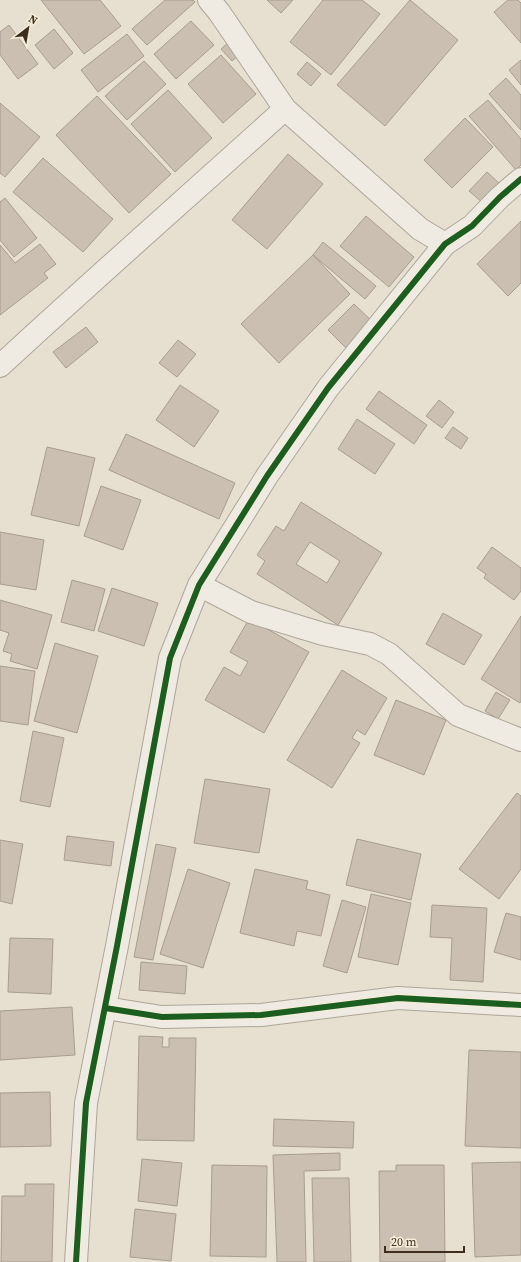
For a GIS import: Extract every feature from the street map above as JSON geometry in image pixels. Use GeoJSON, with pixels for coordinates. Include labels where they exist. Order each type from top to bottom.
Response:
{"type":"FeatureCollection","features":[{"type":"Feature","properties":{"kind":"street"},"geometry":{"type":"LineString","coordinates":[[209,0],[219,12],[285,109],[420,229],[445,244]]}},
{"type":"Feature","properties":{"kind":"street"},"geometry":{"type":"LineString","coordinates":[[0,366],[285,109]]}},
{"type":"Feature","properties":{"kind":"street"},"geometry":{"type":"LineString","coordinates":[[76,1262],[86,1103],[170,658],[199,585],[267,476],[328,388],[445,244],[472,226],[500,197],[521,180]]}},
{"type":"Feature","properties":{"kind":"street"},"geometry":{"type":"LineString","coordinates":[[199,585],[251,612],[323,634],[370,644],[389,654],[458,715],[521,740]]}},
{"type":"Feature","properties":{"kind":"street"},"geometry":{"type":"LineString","coordinates":[[105,1008],[162,1017],[261,1015],[398,998],[521,1005]]}},
{"type":"Feature","properties":{"kind":"building"},"geometry":{"type":"Polygon","coordinates":[[[41,0],[100,0],[121,26],[84,54],[41,0]]]}},
{"type":"Feature","properties":{"kind":"building"},"geometry":{"type":"Polygon","coordinates":[[[165,0],[193,0],[195,2],[147,45],[132,29],[165,0]]]}},
{"type":"Feature","properties":{"kind":"building"},"geometry":{"type":"Polygon","coordinates":[[[267,0],[293,0],[281,13],[267,0]]]}},
{"type":"Feature","properties":{"kind":"building"},"geometry":{"type":"Polygon","coordinates":[[[323,0],[362,0],[380,14],[331,75],[290,42],[323,0]]]}},
{"type":"Feature","properties":{"kind":"building"},"geometry":{"type":"Polygon","coordinates":[[[410,0],[458,40],[385,126],[337,85],[410,0]]]}},
{"type":"Feature","properties":{"kind":"building"},"geometry":{"type":"Polygon","coordinates":[[[508,0],[518,0],[521,3],[521,43],[494,12],[508,0]]]}},
{"type":"Feature","properties":{"kind":"building"},"geometry":{"type":"Polygon","coordinates":[[[191,21],[214,45],[176,79],[154,54],[191,21]]]}},
{"type":"Feature","properties":{"kind":"building"},"geometry":{"type":"Polygon","coordinates":[[[9,25],[38,64],[18,79],[0,55],[0,32],[9,25]]]}},
{"type":"Feature","properties":{"kind":"building"},"geometry":{"type":"Polygon","coordinates":[[[54,29],[73,53],[54,69],[35,45],[54,29]]]}},
{"type":"Feature","properties":{"kind":"building"},"geometry":{"type":"Polygon","coordinates":[[[127,34],[144,56],[98,92],[81,70],[127,34]]]}},
{"type":"Feature","properties":{"kind":"building"},"geometry":{"type":"Polygon","coordinates":[[[230,41],[241,53],[232,61],[221,49],[230,41]]]}},
{"type":"Feature","properties":{"kind":"building"},"geometry":{"type":"Polygon","coordinates":[[[221,55],[256,94],[223,123],[188,84],[221,55]]]}},
{"type":"Feature","properties":{"kind":"building"},"geometry":{"type":"Polygon","coordinates":[[[521,60],[521,85],[509,70],[521,60]]]}},
{"type":"Feature","properties":{"kind":"building"},"geometry":{"type":"Polygon","coordinates":[[[144,61],[166,84],[127,120],[105,96],[144,61]]]}},
{"type":"Feature","properties":{"kind":"building"},"geometry":{"type":"Polygon","coordinates":[[[307,62],[321,74],[311,86],[297,74],[307,62]]]}},
{"type":"Feature","properties":{"kind":"building"},"geometry":{"type":"Polygon","coordinates":[[[506,78],[521,95],[521,130],[489,94],[506,78]]]}},
{"type":"Feature","properties":{"kind":"building"},"geometry":{"type":"Polygon","coordinates":[[[168,90],[212,138],[175,172],[131,124],[168,90]]]}},
{"type":"Feature","properties":{"kind":"building"},"geometry":{"type":"Polygon","coordinates":[[[97,96],[171,174],[129,213],[56,135],[97,96]]]}},
{"type":"Feature","properties":{"kind":"building"},"geometry":{"type":"Polygon","coordinates":[[[488,100],[521,139],[521,165],[516,170],[469,116],[488,100]]]}},
{"type":"Feature","properties":{"kind":"building"},"geometry":{"type":"Polygon","coordinates":[[[0,103],[40,137],[5,177],[0,173],[0,103]]]}},
{"type":"Feature","properties":{"kind":"building"},"geometry":{"type":"Polygon","coordinates":[[[465,118],[493,147],[452,188],[424,160],[465,118]]]}},
{"type":"Feature","properties":{"kind":"building"},"geometry":{"type":"Polygon","coordinates":[[[288,154],[323,184],[267,249],[232,220],[288,154]]]}},
{"type":"Feature","properties":{"kind":"building"},"geometry":{"type":"Polygon","coordinates":[[[43,158],[113,219],[83,252],[13,192],[43,158]]]}},
{"type":"Feature","properties":{"kind":"building"},"geometry":{"type":"Polygon","coordinates":[[[487,172],[500,184],[483,203],[469,191],[487,172]]]}},
{"type":"Feature","properties":{"kind":"building"},"geometry":{"type":"Polygon","coordinates":[[[5,198],[37,238],[14,257],[0,240],[0,202],[5,198]]]}},
{"type":"Feature","properties":{"kind":"building"},"geometry":{"type":"Polygon","coordinates":[[[366,216],[414,257],[389,287],[340,246],[366,216]]]}},
{"type":"Feature","properties":{"kind":"building"},"geometry":{"type":"Polygon","coordinates":[[[521,221],[521,283],[508,296],[477,264],[521,221]]]}},
{"type":"Feature","properties":{"kind":"building"},"geometry":{"type":"Polygon","coordinates":[[[323,242],[376,286],[365,299],[313,255],[323,242]]]}},
{"type":"Feature","properties":{"kind":"building"},"geometry":{"type":"Polygon","coordinates":[[[40,244],[56,264],[44,273],[48,278],[0,315],[0,245],[15,263],[40,244]]]}},
{"type":"Feature","properties":{"kind":"building"},"geometry":{"type":"Polygon","coordinates":[[[313,255],[350,294],[279,363],[241,324],[313,255]]]}},
{"type":"Feature","properties":{"kind":"building"},"geometry":{"type":"Polygon","coordinates":[[[354,304],[375,324],[348,350],[328,330],[354,304]]]}},
{"type":"Feature","properties":{"kind":"building"},"geometry":{"type":"Polygon","coordinates":[[[86,327],[98,342],[66,368],[53,352],[86,327]]]}},
{"type":"Feature","properties":{"kind":"building"},"geometry":{"type":"Polygon","coordinates":[[[178,340],[196,354],[177,377],[159,363],[178,340]]]}},
{"type":"Feature","properties":{"kind":"building"},"geometry":{"type":"Polygon","coordinates":[[[180,385],[219,411],[194,447],[156,420],[180,385]]]}},
{"type":"Feature","properties":{"kind":"building"},"geometry":{"type":"Polygon","coordinates":[[[379,391],[427,425],[414,444],[366,409],[379,391]]]}},
{"type":"Feature","properties":{"kind":"building"},"geometry":{"type":"Polygon","coordinates":[[[439,400],[454,412],[442,428],[426,416],[439,400]]]}},
{"type":"Feature","properties":{"kind":"building"},"geometry":{"type":"Polygon","coordinates":[[[357,419],[395,444],[375,474],[338,449],[357,419]]]}},
{"type":"Feature","properties":{"kind":"building"},"geometry":{"type":"Polygon","coordinates":[[[453,427],[468,438],[461,449],[445,438],[453,427]]]}},
{"type":"Feature","properties":{"kind":"building"},"geometry":{"type":"Polygon","coordinates":[[[126,434],[235,483],[219,519],[109,470],[126,434]]]}},
{"type":"Feature","properties":{"kind":"building"},"geometry":{"type":"Polygon","coordinates":[[[47,447],[95,458],[79,526],[31,515],[47,447]]]}},
{"type":"Feature","properties":{"kind":"building"},"geometry":{"type":"Polygon","coordinates":[[[101,486],[141,500],[123,550],[84,536],[101,486]]]}},
{"type":"Feature","properties":{"kind":"building"},"geometry":{"type":"Polygon","coordinates":[[[301,502],[382,553],[338,625],[257,574],[265,561],[257,555],[276,526],[284,531],[301,502]],[[310,542],[296,564],[327,583],[340,561],[310,542]]]}},
{"type":"Feature","properties":{"kind":"building"},"geometry":{"type":"Polygon","coordinates":[[[0,532],[44,540],[36,590],[0,584],[0,532]]]}},
{"type":"Feature","properties":{"kind":"building"},"geometry":{"type":"Polygon","coordinates":[[[492,547],[521,568],[521,591],[514,600],[484,578],[486,574],[477,568],[492,547]]]}},
{"type":"Feature","properties":{"kind":"building"},"geometry":{"type":"Polygon","coordinates":[[[72,580],[105,589],[94,631],[61,622],[72,580]]]}},
{"type":"Feature","properties":{"kind":"building"},"geometry":{"type":"Polygon","coordinates":[[[112,588],[158,603],[144,646],[98,631],[112,588]]]}},
{"type":"Feature","properties":{"kind":"building"},"geometry":{"type":"Polygon","coordinates":[[[0,600],[52,615],[37,669],[10,661],[12,654],[3,651],[9,633],[0,630],[0,600]]]}},
{"type":"Feature","properties":{"kind":"building"},"geometry":{"type":"Polygon","coordinates":[[[443,613],[482,635],[464,665],[426,644],[443,613]]]}},
{"type":"Feature","properties":{"kind":"building"},"geometry":{"type":"Polygon","coordinates":[[[521,616],[521,701],[520,703],[481,679],[521,616]]]}},
{"type":"Feature","properties":{"kind":"building"},"geometry":{"type":"Polygon","coordinates":[[[249,619],[309,652],[264,733],[205,700],[224,667],[240,676],[248,662],[230,652],[249,619]]]}},
{"type":"Feature","properties":{"kind":"building"},"geometry":{"type":"Polygon","coordinates":[[[55,643],[98,656],[77,733],[34,721],[55,643]]]}},
{"type":"Feature","properties":{"kind":"building"},"geometry":{"type":"Polygon","coordinates":[[[0,666],[35,671],[28,725],[0,721],[0,666]]]}},
{"type":"Feature","properties":{"kind":"building"},"geometry":{"type":"Polygon","coordinates":[[[342,670],[387,698],[365,735],[357,730],[352,738],[360,743],[332,788],[287,760],[342,670]]]}},
{"type":"Feature","properties":{"kind":"building"},"geometry":{"type":"Polygon","coordinates":[[[496,692],[510,700],[498,719],[485,711],[496,692]]]}},
{"type":"Feature","properties":{"kind":"building"},"geometry":{"type":"Polygon","coordinates":[[[396,700],[446,720],[424,775],[374,755],[396,700]]]}},
{"type":"Feature","properties":{"kind":"building"},"geometry":{"type":"Polygon","coordinates":[[[33,731],[64,738],[50,807],[20,801],[33,731]]]}},
{"type":"Feature","properties":{"kind":"building"},"geometry":{"type":"Polygon","coordinates":[[[205,779],[270,789],[259,853],[194,843],[205,779]]]}},
{"type":"Feature","properties":{"kind":"building"},"geometry":{"type":"Polygon","coordinates":[[[517,793],[521,796],[521,869],[499,899],[459,869],[517,793]]]}},
{"type":"Feature","properties":{"kind":"building"},"geometry":{"type":"Polygon","coordinates":[[[67,836],[114,842],[111,866],[64,860],[67,836]]]}},
{"type":"Feature","properties":{"kind":"building"},"geometry":{"type":"Polygon","coordinates":[[[357,839],[421,854],[411,900],[346,885],[357,839]]]}},
{"type":"Feature","properties":{"kind":"building"},"geometry":{"type":"Polygon","coordinates":[[[0,840],[23,844],[12,904],[0,901],[0,840]]]}},
{"type":"Feature","properties":{"kind":"building"},"geometry":{"type":"Polygon","coordinates":[[[156,844],[176,848],[153,960],[134,957],[156,844]]]}},
{"type":"Feature","properties":{"kind":"building"},"geometry":{"type":"Polygon","coordinates":[[[188,869],[230,883],[203,968],[160,954],[188,869]]]}},
{"type":"Feature","properties":{"kind":"building"},"geometry":{"type":"Polygon","coordinates":[[[255,869],[308,881],[306,889],[330,895],[321,936],[297,931],[294,946],[240,933],[255,869]]]}},
{"type":"Feature","properties":{"kind":"building"},"geometry":{"type":"Polygon","coordinates":[[[371,894],[411,903],[398,965],[358,957],[371,894]]]}},
{"type":"Feature","properties":{"kind":"building"},"geometry":{"type":"Polygon","coordinates":[[[342,900],[366,907],[347,973],[323,966],[342,900]]]}},
{"type":"Feature","properties":{"kind":"building"},"geometry":{"type":"Polygon","coordinates":[[[432,905],[487,908],[483,982],[450,980],[452,938],[430,937],[432,905]]]}},
{"type":"Feature","properties":{"kind":"building"},"geometry":{"type":"Polygon","coordinates":[[[506,913],[521,917],[521,960],[494,952],[506,913]]]}},
{"type":"Feature","properties":{"kind":"building"},"geometry":{"type":"Polygon","coordinates":[[[10,938],[53,939],[51,994],[8,992],[10,938]]]}},
{"type":"Feature","properties":{"kind":"building"},"geometry":{"type":"Polygon","coordinates":[[[141,962],[187,966],[185,994],[139,990],[141,962]]]}},
{"type":"Feature","properties":{"kind":"building"},"geometry":{"type":"Polygon","coordinates":[[[72,1007],[75,1055],[0,1060],[0,1011],[72,1007]]]}},
{"type":"Feature","properties":{"kind":"building"},"geometry":{"type":"Polygon","coordinates":[[[139,1036],[163,1037],[162,1047],[169,1047],[169,1038],[196,1038],[194,1141],[137,1140],[139,1036]]]}},
{"type":"Feature","properties":{"kind":"building"},"geometry":{"type":"Polygon","coordinates":[[[469,1050],[521,1052],[521,1148],[465,1146],[469,1050]]]}},
{"type":"Feature","properties":{"kind":"building"},"geometry":{"type":"Polygon","coordinates":[[[50,1092],[51,1146],[0,1147],[0,1093],[50,1092]]]}},
{"type":"Feature","properties":{"kind":"building"},"geometry":{"type":"Polygon","coordinates":[[[274,1119],[354,1122],[353,1148],[273,1146],[274,1119]]]}},
{"type":"Feature","properties":{"kind":"building"},"geometry":{"type":"Polygon","coordinates":[[[340,1153],[340,1170],[304,1171],[306,1262],[277,1262],[273,1155],[340,1153]]]}},
{"type":"Feature","properties":{"kind":"building"},"geometry":{"type":"Polygon","coordinates":[[[142,1159],[182,1163],[177,1206],[138,1201],[142,1159]]]}},
{"type":"Feature","properties":{"kind":"building"},"geometry":{"type":"Polygon","coordinates":[[[521,1162],[521,1255],[475,1257],[472,1163],[521,1162]]]}},
{"type":"Feature","properties":{"kind":"building"},"geometry":{"type":"Polygon","coordinates":[[[212,1165],[267,1166],[266,1257],[210,1256],[212,1165]]]}},
{"type":"Feature","properties":{"kind":"building"},"geometry":{"type":"Polygon","coordinates":[[[396,1165],[444,1165],[445,1262],[380,1262],[379,1171],[396,1171],[396,1165]]]}},
{"type":"Feature","properties":{"kind":"building"},"geometry":{"type":"Polygon","coordinates":[[[312,1178],[349,1178],[351,1262],[314,1262],[312,1178]]]}},
{"type":"Feature","properties":{"kind":"building"},"geometry":{"type":"Polygon","coordinates":[[[25,1184],[54,1184],[52,1262],[1,1262],[2,1196],[25,1196],[25,1184]]]}},
{"type":"Feature","properties":{"kind":"building"},"geometry":{"type":"Polygon","coordinates":[[[135,1209],[176,1214],[171,1261],[130,1257],[135,1209]]]}},
{"type":"Feature","properties":{"kind":"cycle path"},"geometry":{"type":"LineString","coordinates":[[76,1262],[86,1103],[117,946],[170,658],[199,585],[267,476],[328,388],[445,244],[472,226],[500,197],[521,179]]}},
{"type":"Feature","properties":{"kind":"cycle path"},"geometry":{"type":"LineString","coordinates":[[105,1008],[162,1017],[261,1015],[398,998],[521,1005]]}}]}
